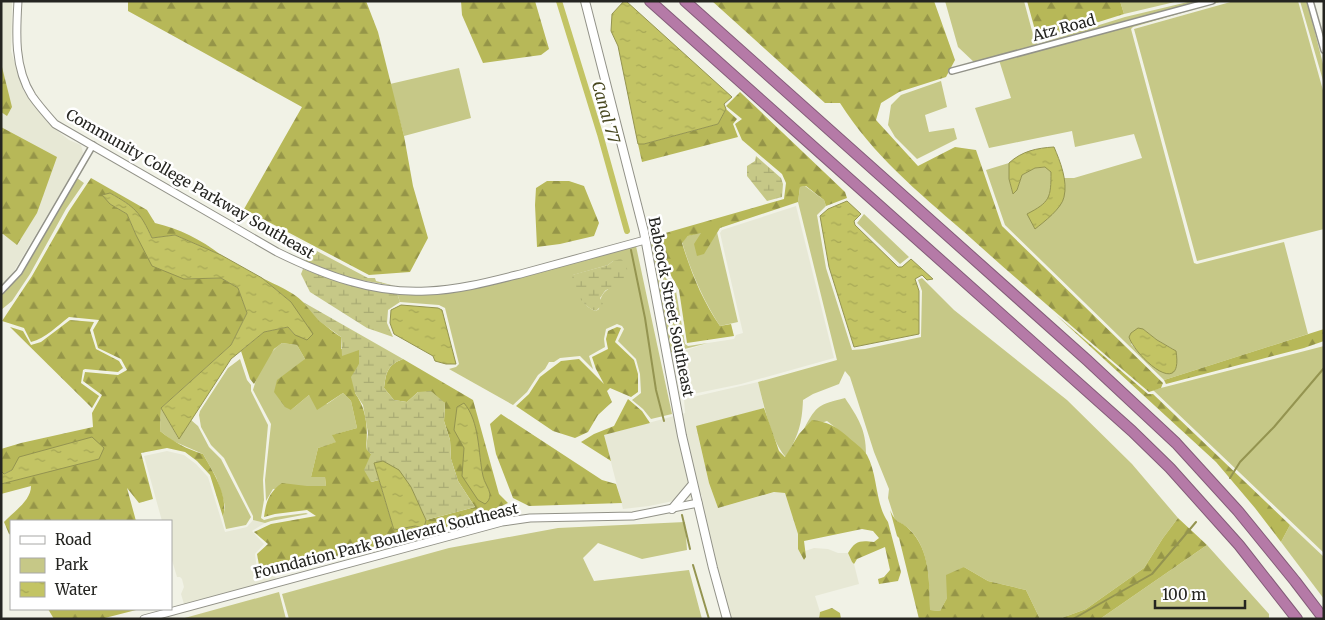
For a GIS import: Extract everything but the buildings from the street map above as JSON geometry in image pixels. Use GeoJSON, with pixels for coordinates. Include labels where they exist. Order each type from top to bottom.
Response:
{"type":"FeatureCollection","features":[{"type":"Feature","properties":{"kind":"highway"},"geometry":{"type":"LineString","coordinates":[[650,1],[1132,431],[1170,468],[1240,545],[1297,619]]}},
{"type":"Feature","properties":{"kind":"highway"},"geometry":{"type":"LineString","coordinates":[[685,1],[1087,360],[1176,444],[1238,511],[1296,581],[1324,619]]}},
{"type":"Feature","properties":{"kind":"main road","name":"Babcock Street Southeast"},"geometry":{"type":"LineString","coordinates":[[585,1],[645,240],[675,402],[713,568],[727,619]]}},
{"type":"Feature","properties":{"kind":"main road"},"geometry":{"type":"LineString","coordinates":[[672,509],[693,484]]}},
{"type":"Feature","properties":{"kind":"street","name":"Community College Parkway Southeast"},"geometry":{"type":"LineString","coordinates":[[18,1],[16,43],[19,60],[32,96],[55,124],[277,252],[309,268],[348,282],[380,288],[427,291],[463,287],[645,240]]}},
{"type":"Feature","properties":{"kind":"street","name":"Atz Road"},"geometry":{"type":"LineString","coordinates":[[952,71],[1212,1]]}},
{"type":"Feature","properties":{"kind":"street"},"geometry":{"type":"LineString","coordinates":[[1310,1],[1324,50]]}},
{"type":"Feature","properties":{"kind":"street"},"geometry":{"type":"LineString","coordinates":[[1,290],[19,272],[93,145]]}},
{"type":"Feature","properties":{"kind":"street","name":"Foundation Park Boulevard Southeast"},"geometry":{"type":"LineString","coordinates":[[144,619],[502,522],[530,518],[633,516],[698,503]]}},
{"type":"Feature","properties":{"kind":"shaded area"},"geometry":{"type":"Polygon","coordinates":[[[1,1],[12,1],[11,51],[23,90],[50,125],[69,140],[81,145],[83,153],[11,276],[1,286],[1,1]]]}},
{"type":"Feature","properties":{"kind":"shaded area"},"geometry":{"type":"Polygon","coordinates":[[[796,206],[834,358],[741,384],[683,396],[674,354],[708,343],[734,339],[736,335],[743,333],[720,233],[722,230],[796,206]]]}},
{"type":"Feature","properties":{"kind":"shaded area"},"geometry":{"type":"Polygon","coordinates":[[[758,382],[764,408],[696,427],[709,483],[718,508],[775,492],[785,493],[798,534],[798,549],[806,557],[805,551],[814,548],[848,553],[854,564],[859,584],[815,596],[820,612],[819,619],[727,619],[708,538],[702,495],[649,506],[623,509],[604,435],[685,413],[684,399],[758,382]]]}},
{"type":"Feature","properties":{"kind":"shaded area"},"geometry":{"type":"Polygon","coordinates":[[[167,451],[184,455],[196,464],[208,477],[225,532],[247,527],[253,520],[265,523],[252,531],[264,544],[255,554],[258,577],[261,579],[273,575],[277,579],[184,604],[181,594],[184,587],[182,579],[177,577],[172,560],[172,520],[162,520],[144,456],[167,451]]]}},
{"type":"Feature","properties":{"kind":"green space"},"geometry":{"type":"Polygon","coordinates":[[[128,1],[366,1],[378,32],[404,136],[413,186],[428,238],[410,272],[369,275],[244,209],[302,107],[128,11],[128,1]]]}},
{"type":"Feature","properties":{"kind":"green space"},"geometry":{"type":"Polygon","coordinates":[[[461,1],[535,1],[549,49],[541,55],[483,63],[462,15],[461,1]]]}},
{"type":"Feature","properties":{"kind":"green space"},"geometry":{"type":"Polygon","coordinates":[[[712,1],[934,1],[955,60],[946,77],[899,92],[881,103],[876,120],[918,166],[955,147],[976,150],[1002,226],[1163,383],[1161,388],[1149,392],[1056,312],[897,172],[881,156],[840,103],[825,103],[712,1]]]}},
{"type":"Feature","properties":{"kind":"green space"},"geometry":{"type":"Polygon","coordinates":[[[945,1],[1024,1],[1035,42],[1038,44],[1125,17],[1192,1],[1223,1],[1131,29],[1194,263],[1197,264],[1284,242],[1308,334],[1164,380],[1005,225],[986,170],[1009,163],[1009,179],[1013,194],[1017,190],[1022,175],[1035,168],[1046,167],[1051,172],[1050,194],[1048,198],[1041,206],[1028,214],[1064,198],[1063,178],[1074,178],[1142,158],[1134,134],[1075,147],[1072,131],[989,148],[975,108],[1011,98],[999,60],[976,64],[958,47],[945,1]],[[1143,329],[1131,344],[1142,356],[1173,349],[1143,329]]]}},
{"type":"Feature","properties":{"kind":"green space"},"geometry":{"type":"Polygon","coordinates":[[[1027,1],[1120,1],[1124,14],[1038,41],[1027,1]]]}},
{"type":"Feature","properties":{"kind":"green space"},"geometry":{"type":"Polygon","coordinates":[[[1120,1],[1179,1],[1124,14],[1120,1]]]}},
{"type":"Feature","properties":{"kind":"green space"},"geometry":{"type":"Polygon","coordinates":[[[1234,1],[1298,1],[1324,94],[1324,229],[1197,261],[1134,29],[1234,1]]]}},
{"type":"Feature","properties":{"kind":"green space"},"geometry":{"type":"Polygon","coordinates":[[[1300,1],[1307,1],[1324,68],[1324,84],[1300,1]]]}},
{"type":"Feature","properties":{"kind":"green space"},"geometry":{"type":"Polygon","coordinates":[[[1,63],[12,107],[7,116],[1,112],[1,63]]]}},
{"type":"Feature","properties":{"kind":"green space"},"geometry":{"type":"Polygon","coordinates":[[[459,68],[471,118],[404,136],[390,84],[459,68]]]}},
{"type":"Feature","properties":{"kind":"green space"},"geometry":{"type":"Polygon","coordinates":[[[941,81],[947,107],[925,115],[929,132],[954,128],[957,139],[917,159],[895,137],[888,125],[891,105],[901,95],[941,81]]]}},
{"type":"Feature","properties":{"kind":"green space"},"geometry":{"type":"Polygon","coordinates":[[[740,92],[845,192],[847,198],[826,206],[824,200],[806,186],[800,187],[798,202],[720,228],[704,254],[697,256],[694,244],[701,233],[688,236],[682,243],[698,286],[720,326],[731,324],[734,336],[687,343],[679,290],[668,270],[656,255],[655,236],[784,199],[786,183],[782,174],[742,140],[735,124],[742,119],[726,106],[740,92]]]}},
{"type":"Feature","properties":{"kind":"green space"},"geometry":{"type":"Polygon","coordinates":[[[726,109],[737,119],[733,124],[738,137],[642,162],[638,144],[718,124],[726,109]]]}},
{"type":"Feature","properties":{"kind":"green space"},"geometry":{"type":"Polygon","coordinates":[[[1,127],[57,157],[37,213],[17,245],[1,234],[1,127]]]}},
{"type":"Feature","properties":{"kind":"green space"},"geometry":{"type":"Polygon","coordinates":[[[756,156],[781,178],[783,184],[782,197],[767,201],[747,176],[747,166],[755,161],[756,156]]]}},
{"type":"Feature","properties":{"kind":"green space"},"geometry":{"type":"Polygon","coordinates":[[[77,178],[84,183],[66,209],[30,274],[12,301],[1,310],[1,295],[22,274],[77,178]]]}},
{"type":"Feature","properties":{"kind":"green space"},"geometry":{"type":"Polygon","coordinates":[[[91,178],[147,210],[155,223],[190,235],[221,255],[175,235],[152,238],[136,211],[110,193],[110,204],[127,214],[136,235],[184,279],[221,278],[238,288],[247,313],[231,345],[161,408],[160,431],[180,445],[203,454],[222,493],[224,501],[223,517],[210,475],[197,461],[185,452],[167,448],[141,453],[153,499],[139,503],[127,488],[136,520],[10,520],[9,534],[4,522],[28,497],[31,486],[1,494],[1,484],[6,483],[12,470],[3,474],[1,471],[1,449],[93,427],[92,413],[102,395],[83,381],[85,372],[118,375],[127,370],[121,359],[98,348],[93,330],[99,320],[69,317],[46,335],[31,342],[24,328],[2,321],[32,276],[69,211],[91,178]]]}},
{"type":"Feature","properties":{"kind":"green space"},"geometry":{"type":"Polygon","coordinates":[[[547,181],[569,181],[584,186],[599,223],[594,236],[537,247],[536,188],[547,181]]]}},
{"type":"Feature","properties":{"kind":"green space"},"geometry":{"type":"Polygon","coordinates":[[[805,186],[824,200],[826,206],[817,215],[826,268],[852,350],[921,337],[922,291],[918,280],[922,278],[954,310],[1067,400],[1132,464],[1178,518],[1144,568],[1086,609],[1059,619],[1040,619],[1026,590],[988,581],[964,567],[940,611],[929,610],[929,578],[925,555],[915,536],[907,527],[895,520],[888,498],[889,489],[874,452],[850,377],[845,371],[839,384],[803,400],[799,430],[786,457],[776,443],[772,433],[758,382],[837,360],[798,202],[800,187],[805,186]]]}},
{"type":"Feature","properties":{"kind":"green space"},"geometry":{"type":"Polygon","coordinates":[[[864,214],[909,257],[900,264],[857,223],[864,214]]]}},
{"type":"Feature","properties":{"kind":"green space"},"geometry":{"type":"Polygon","coordinates":[[[701,232],[712,239],[717,232],[738,322],[720,326],[693,275],[682,242],[688,236],[701,232]]]}},
{"type":"Feature","properties":{"kind":"green space"},"geometry":{"type":"Polygon","coordinates":[[[653,244],[654,256],[666,272],[676,291],[685,344],[688,346],[708,343],[669,353],[649,245],[653,244]]]}},
{"type":"Feature","properties":{"kind":"green space"},"geometry":{"type":"Polygon","coordinates":[[[636,246],[672,414],[651,419],[632,400],[641,393],[640,374],[636,359],[618,341],[624,329],[617,324],[606,329],[605,347],[589,356],[593,369],[580,356],[560,358],[554,362],[549,362],[527,392],[513,405],[449,369],[459,364],[445,308],[439,305],[400,302],[397,293],[427,295],[464,290],[636,246]],[[613,261],[608,265],[573,275],[583,301],[596,311],[599,309],[603,294],[610,288],[613,261]]]}},
{"type":"Feature","properties":{"kind":"green space"},"geometry":{"type":"Polygon","coordinates":[[[313,249],[368,278],[375,278],[376,281],[395,286],[349,278],[305,262],[313,249]]]}},
{"type":"Feature","properties":{"kind":"green space"},"geometry":{"type":"Polygon","coordinates":[[[621,259],[628,270],[626,279],[621,286],[605,291],[600,298],[603,304],[596,311],[591,309],[579,297],[572,275],[608,265],[613,261],[621,259]]]}},
{"type":"Feature","properties":{"kind":"green space"},"geometry":{"type":"Polygon","coordinates":[[[303,269],[348,285],[397,293],[400,302],[388,310],[387,323],[393,337],[367,328],[310,292],[301,274],[303,269]]]}},
{"type":"Feature","properties":{"kind":"green space"},"geometry":{"type":"Polygon","coordinates":[[[262,278],[299,298],[325,325],[341,337],[341,349],[359,350],[355,393],[366,419],[366,448],[371,454],[371,482],[379,480],[394,530],[415,526],[423,528],[426,520],[475,507],[458,481],[451,459],[450,440],[444,421],[445,403],[418,392],[407,402],[394,400],[384,388],[388,370],[403,359],[473,400],[499,494],[508,503],[472,520],[334,558],[309,556],[290,561],[285,568],[261,576],[257,554],[268,544],[254,532],[271,524],[316,516],[307,510],[264,517],[271,494],[282,483],[326,486],[325,477],[311,477],[318,448],[336,442],[332,435],[357,428],[351,401],[343,393],[317,410],[309,395],[291,410],[285,407],[274,392],[277,380],[305,359],[297,345],[282,343],[274,349],[254,384],[250,379],[241,351],[264,332],[288,327],[295,335],[291,302],[262,278]]]}},
{"type":"Feature","properties":{"kind":"green space"},"geometry":{"type":"Polygon","coordinates":[[[303,302],[403,359],[390,367],[386,378],[384,388],[394,400],[407,402],[418,392],[431,391],[445,403],[444,421],[450,440],[451,459],[458,481],[475,507],[426,520],[411,487],[374,463],[379,480],[371,482],[364,470],[371,454],[366,449],[368,433],[363,405],[355,393],[351,377],[359,364],[359,350],[342,356],[341,337],[319,321],[303,302]]]}},
{"type":"Feature","properties":{"kind":"green space"},"geometry":{"type":"Polygon","coordinates":[[[1056,315],[1148,394],[1153,394],[1290,525],[1281,542],[1216,462],[1056,315]]]}},
{"type":"Feature","properties":{"kind":"green space"},"geometry":{"type":"Polygon","coordinates":[[[70,320],[94,322],[90,330],[96,349],[119,361],[123,368],[118,372],[83,370],[81,383],[99,396],[92,408],[10,327],[23,331],[31,345],[41,342],[70,320]]]}},
{"type":"Feature","properties":{"kind":"green space"},"geometry":{"type":"Polygon","coordinates":[[[617,327],[621,328],[615,342],[634,360],[638,374],[638,392],[631,397],[610,388],[607,391],[612,402],[598,415],[588,432],[575,438],[553,431],[516,406],[529,394],[540,377],[561,361],[579,359],[604,384],[592,357],[608,349],[606,339],[608,331],[617,327]]]}},
{"type":"Feature","properties":{"kind":"green space"},"geometry":{"type":"Polygon","coordinates":[[[1324,329],[1324,341],[1304,348],[1166,384],[1164,380],[1324,329]]]}},
{"type":"Feature","properties":{"kind":"green space"},"geometry":{"type":"Polygon","coordinates":[[[282,343],[297,345],[305,359],[291,410],[309,395],[327,404],[343,393],[351,401],[357,428],[333,435],[337,442],[318,448],[311,477],[325,477],[326,486],[273,489],[266,501],[265,480],[271,424],[253,390],[264,364],[272,352],[282,343]]]}},
{"type":"Feature","properties":{"kind":"green space"},"geometry":{"type":"Polygon","coordinates":[[[1324,346],[1324,553],[1153,390],[1324,346]]]}},
{"type":"Feature","properties":{"kind":"green space"},"geometry":{"type":"Polygon","coordinates":[[[240,359],[247,380],[251,385],[251,391],[268,425],[263,480],[264,500],[261,518],[264,520],[308,514],[265,523],[253,520],[253,516],[224,458],[211,445],[201,427],[200,411],[228,368],[240,359]]]}},
{"type":"Feature","properties":{"kind":"green space"},"geometry":{"type":"Polygon","coordinates":[[[845,398],[863,431],[866,454],[827,421],[804,429],[816,410],[824,404],[845,398]]]}},
{"type":"Feature","properties":{"kind":"green space"},"geometry":{"type":"Polygon","coordinates":[[[628,399],[642,411],[650,423],[604,435],[611,461],[581,442],[594,434],[614,426],[628,399]]]}},
{"type":"Feature","properties":{"kind":"green space"},"geometry":{"type":"Polygon","coordinates":[[[161,408],[178,438],[191,420],[198,426],[209,447],[221,459],[251,517],[246,525],[226,529],[223,517],[225,507],[216,477],[203,454],[173,441],[160,431],[161,408]]]}},
{"type":"Feature","properties":{"kind":"green space"},"geometry":{"type":"Polygon","coordinates":[[[764,408],[779,451],[785,457],[799,434],[812,420],[835,427],[865,452],[871,463],[881,507],[888,522],[901,572],[898,581],[879,584],[878,579],[884,577],[890,570],[885,547],[857,559],[854,564],[852,562],[848,553],[853,546],[861,541],[874,542],[879,538],[873,531],[862,529],[804,541],[806,557],[804,560],[798,549],[798,534],[785,493],[774,492],[718,508],[709,483],[696,426],[764,408]]]}},
{"type":"Feature","properties":{"kind":"green space"},"geometry":{"type":"Polygon","coordinates":[[[501,414],[602,480],[616,484],[622,503],[529,506],[513,498],[496,454],[490,424],[501,414]]]}},
{"type":"Feature","properties":{"kind":"green space"},"geometry":{"type":"Polygon","coordinates":[[[890,510],[896,520],[906,526],[916,537],[925,557],[930,610],[940,611],[947,598],[946,575],[964,567],[988,581],[1026,590],[1040,619],[919,619],[890,510]]]}},
{"type":"Feature","properties":{"kind":"green space"},"geometry":{"type":"Polygon","coordinates":[[[1178,518],[1207,545],[1100,619],[1059,619],[1086,609],[1144,568],[1178,518]]]}},
{"type":"Feature","properties":{"kind":"green space"},"geometry":{"type":"Polygon","coordinates":[[[685,522],[687,550],[642,559],[598,543],[583,558],[594,581],[689,570],[702,619],[289,619],[282,594],[449,548],[558,528],[685,522]]]}},
{"type":"Feature","properties":{"kind":"green space"},"geometry":{"type":"Polygon","coordinates":[[[1290,525],[1324,557],[1324,599],[1281,542],[1290,525]]]}},
{"type":"Feature","properties":{"kind":"green space"},"geometry":{"type":"Polygon","coordinates":[[[1207,545],[1269,614],[1269,619],[1100,619],[1207,545]]]}},
{"type":"Feature","properties":{"kind":"green space"},"geometry":{"type":"Polygon","coordinates":[[[279,592],[286,619],[181,619],[279,592]]]}},
{"type":"Feature","properties":{"kind":"green space"},"geometry":{"type":"Polygon","coordinates":[[[832,608],[840,613],[841,619],[819,619],[820,612],[832,608]]]}},
{"type":"Feature","properties":{"kind":"green space"},"geometry":{"type":"Polygon","coordinates":[[[49,610],[136,610],[101,619],[54,619],[49,610]]]}},
{"type":"Feature","properties":{"kind":"water"},"geometry":{"type":"Polygon","coordinates":[[[624,1],[732,97],[724,104],[726,109],[718,124],[638,144],[618,46],[611,31],[612,14],[624,1]]]}},
{"type":"Feature","properties":{"kind":"water"},"geometry":{"type":"Polygon","coordinates":[[[1054,147],[1064,178],[1064,197],[1063,201],[1048,219],[1035,229],[1027,214],[1040,206],[1048,198],[1051,172],[1045,167],[1035,168],[1022,175],[1017,190],[1013,194],[1009,179],[1009,163],[1030,151],[1054,147]]]}},
{"type":"Feature","properties":{"kind":"water"},"geometry":{"type":"Polygon","coordinates":[[[110,193],[136,211],[152,238],[175,235],[221,255],[262,278],[291,302],[313,334],[307,340],[295,335],[288,327],[264,332],[231,359],[179,439],[161,408],[231,345],[247,313],[238,288],[221,278],[184,279],[152,266],[127,214],[110,204],[102,195],[110,193]]]}},
{"type":"Feature","properties":{"kind":"water"},"geometry":{"type":"Polygon","coordinates":[[[847,201],[861,214],[854,221],[855,225],[898,267],[902,267],[911,259],[933,279],[927,280],[922,275],[915,279],[919,291],[919,334],[854,347],[829,267],[820,216],[828,209],[847,201]]]}},
{"type":"Feature","properties":{"kind":"water"},"geometry":{"type":"Polygon","coordinates":[[[401,305],[438,308],[442,310],[456,364],[435,361],[433,356],[394,334],[390,323],[391,310],[401,305]]]}},
{"type":"Feature","properties":{"kind":"water"},"geometry":{"type":"Polygon","coordinates":[[[1138,328],[1143,329],[1176,351],[1177,366],[1173,373],[1166,374],[1158,370],[1133,345],[1129,337],[1138,328]]]}},
{"type":"Feature","properties":{"kind":"water"},"geometry":{"type":"Polygon","coordinates":[[[464,403],[476,428],[483,476],[490,494],[489,500],[485,504],[478,500],[462,476],[464,448],[454,430],[457,407],[464,403]]]}},
{"type":"Feature","properties":{"kind":"water"},"geometry":{"type":"Polygon","coordinates":[[[92,437],[104,448],[99,459],[1,484],[1,471],[4,474],[12,470],[19,457],[92,437]]]}},
{"type":"Feature","properties":{"kind":"water"},"geometry":{"type":"Polygon","coordinates":[[[383,461],[399,470],[411,487],[426,520],[424,528],[415,526],[394,530],[374,463],[383,461]]]}},
{"type":"Feature","properties":{"kind":"waterway","name":"Canal 77"},"geometry":{"type":"LineString","coordinates":[[559,1],[600,134],[627,231]]}},
{"type":"Feature","properties":{"kind":"waterway"},"geometry":{"type":"LineString","coordinates":[[631,250],[645,318],[656,390],[664,421]]}},
{"type":"Feature","properties":{"kind":"waterway"},"geometry":{"type":"LineString","coordinates":[[1230,478],[1240,462],[1274,427],[1324,368]]}},
{"type":"Feature","properties":{"kind":"waterway"},"geometry":{"type":"LineString","coordinates":[[682,515],[690,549]]}},
{"type":"Feature","properties":{"kind":"waterway"},"geometry":{"type":"LineString","coordinates":[[1073,619],[1152,574],[1196,522]]}},
{"type":"Feature","properties":{"kind":"waterway"},"geometry":{"type":"LineString","coordinates":[[693,565],[709,619]]}}]}
